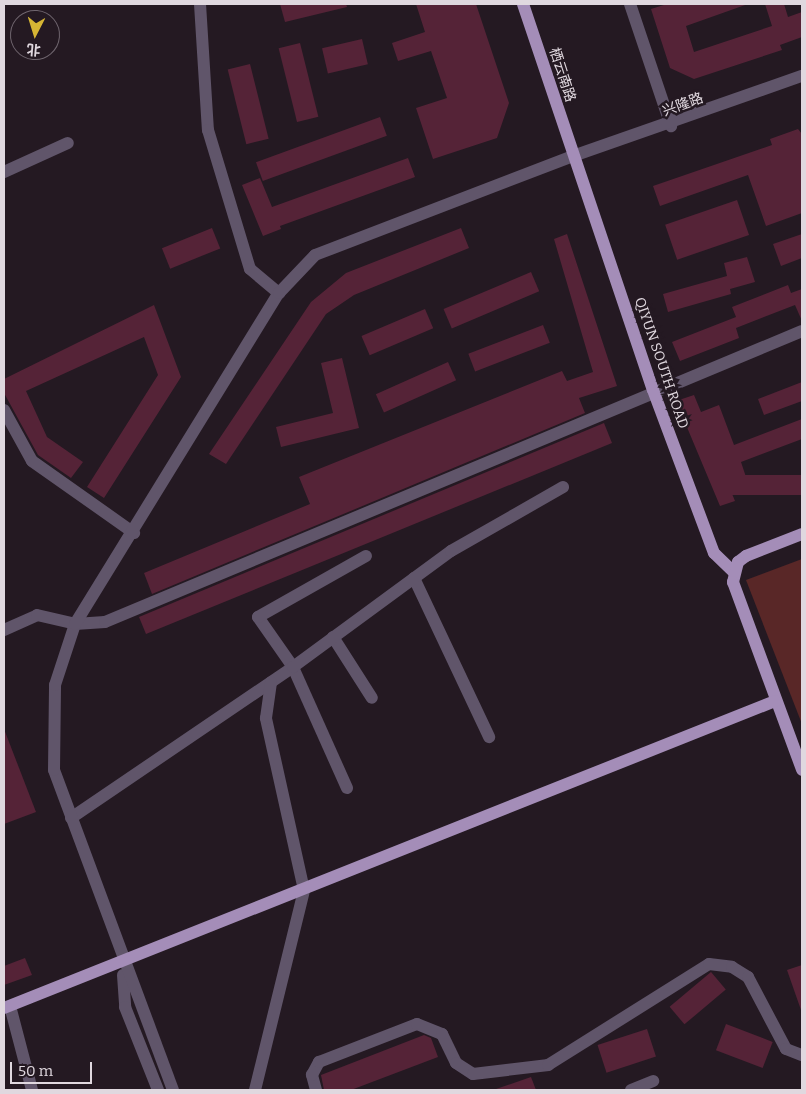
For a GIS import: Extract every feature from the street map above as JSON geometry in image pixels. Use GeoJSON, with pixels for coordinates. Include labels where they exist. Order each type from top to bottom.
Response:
{"type":"FeatureCollection","features":[{"type":"Feature","properties":{"kind":"main road","name":"栖云南路"},"geometry":{"type":"LineString","coordinates":[[523,4],[573,156]]}},
{"type":"Feature","properties":{"kind":"main road","name":"QIYUN SOUTH ROAD"},"geometry":{"type":"LineString","coordinates":[[573,156],[653,390],[714,553],[734,572]]}},
{"type":"Feature","properties":{"kind":"main road"},"geometry":{"type":"LineString","coordinates":[[802,534],[746,556],[734,572],[733,593],[802,770]]}},
{"type":"Feature","properties":{"kind":"main road"},"geometry":{"type":"LineString","coordinates":[[7,1007],[123,963],[775,701]]}},
{"type":"Feature","properties":{"kind":"street"},"geometry":{"type":"LineString","coordinates":[[200,4],[208,130],[250,270],[279,293]]}},
{"type":"Feature","properties":{"kind":"street"},"geometry":{"type":"LineString","coordinates":[[630,4],[671,126]]}},
{"type":"Feature","properties":{"kind":"street","name":"兴隆路"},"geometry":{"type":"LineString","coordinates":[[173,1090],[123,963],[54,770],[55,685],[75,624],[134,532],[279,293],[315,254],[573,156],[671,126],[802,76]]}},
{"type":"Feature","properties":{"kind":"street"},"geometry":{"type":"LineString","coordinates":[[4,172],[68,143]]}},
{"type":"Feature","properties":{"kind":"street"},"geometry":{"type":"LineString","coordinates":[[4,630],[37,615],[75,624],[105,622],[653,390],[802,331]]}},
{"type":"Feature","properties":{"kind":"street"},"geometry":{"type":"LineString","coordinates":[[4,410],[32,461],[134,532]]}},
{"type":"Feature","properties":{"kind":"street"},"geometry":{"type":"LineString","coordinates":[[71,818],[293,667],[451,552],[563,487]]}},
{"type":"Feature","properties":{"kind":"street"},"geometry":{"type":"LineString","coordinates":[[347,788],[293,667],[258,617],[366,556]]}},
{"type":"Feature","properties":{"kind":"street"},"geometry":{"type":"LineString","coordinates":[[414,578],[489,737]]}},
{"type":"Feature","properties":{"kind":"street"},"geometry":{"type":"LineString","coordinates":[[333,638],[372,698]]}},
{"type":"Feature","properties":{"kind":"street"},"geometry":{"type":"LineString","coordinates":[[255,1090],[304,890],[266,718],[271,682]]}},
{"type":"Feature","properties":{"kind":"street"},"geometry":{"type":"LineString","coordinates":[[123,963],[125,1007],[158,1090]]}},
{"type":"Feature","properties":{"kind":"street"},"geometry":{"type":"LineString","coordinates":[[316,1090],[312,1075],[319,1062],[411,1025],[430,1026],[442,1034],[456,1063],[473,1074],[548,1065],[709,964],[732,967],[748,977],[786,1049],[802,1055]]}},
{"type":"Feature","properties":{"kind":"street"},"geometry":{"type":"LineString","coordinates":[[7,1007],[32,1090]]}},
{"type":"Feature","properties":{"kind":"street"},"geometry":{"type":"LineString","coordinates":[[631,1090],[653,1081]]}},
{"type":"Feature","properties":{"kind":"shaded area"},"geometry":{"type":"Polygon","coordinates":[[[802,559],[802,724],[746,580],[802,559]]]}},
{"type":"Feature","properties":{"kind":"building"},"geometry":{"type":"Polygon","coordinates":[[[280,4],[346,4],[347,7],[285,22],[280,4]]]}},
{"type":"Feature","properties":{"kind":"building"},"geometry":{"type":"Polygon","coordinates":[[[416,4],[476,4],[509,103],[497,138],[433,159],[416,108],[447,98],[431,51],[398,61],[392,43],[425,32],[416,4]]]}},
{"type":"Feature","properties":{"kind":"building"},"geometry":{"type":"Polygon","coordinates":[[[667,4],[748,4],[686,26],[694,52],[772,26],[765,4],[784,4],[788,17],[802,12],[802,37],[780,45],[782,50],[694,79],[670,68],[651,9],[667,4]]]}},
{"type":"Feature","properties":{"kind":"building"},"geometry":{"type":"Polygon","coordinates":[[[362,39],[368,64],[328,74],[322,48],[362,39]]]}},
{"type":"Feature","properties":{"kind":"building"},"geometry":{"type":"Polygon","coordinates":[[[300,43],[318,117],[297,122],[279,48],[300,43]]]}},
{"type":"Feature","properties":{"kind":"building"},"geometry":{"type":"Polygon","coordinates":[[[250,64],[269,139],[246,144],[228,70],[250,64]]]}},
{"type":"Feature","properties":{"kind":"building"},"geometry":{"type":"Polygon","coordinates":[[[380,117],[387,136],[263,181],[256,162],[380,117]]]}},
{"type":"Feature","properties":{"kind":"building"},"geometry":{"type":"Polygon","coordinates":[[[798,129],[802,134],[802,213],[766,226],[748,175],[660,206],[653,186],[772,145],[770,139],[798,129]]]}},
{"type":"Feature","properties":{"kind":"building"},"geometry":{"type":"Polygon","coordinates":[[[408,158],[415,177],[280,226],[281,229],[263,236],[242,185],[260,178],[272,207],[408,158]]]}},
{"type":"Feature","properties":{"kind":"building"},"geometry":{"type":"Polygon","coordinates":[[[737,200],[749,235],[677,260],[665,225],[737,200]]]}},
{"type":"Feature","properties":{"kind":"building"},"geometry":{"type":"Polygon","coordinates":[[[212,228],[220,248],[170,269],[162,248],[212,228]]]}},
{"type":"Feature","properties":{"kind":"building"},"geometry":{"type":"Polygon","coordinates":[[[461,228],[469,248],[354,295],[326,314],[226,464],[209,454],[311,302],[346,273],[461,228]]]}},
{"type":"Feature","properties":{"kind":"building"},"geometry":{"type":"Polygon","coordinates":[[[567,234],[617,386],[579,398],[585,413],[152,594],[144,573],[310,504],[299,477],[562,371],[567,381],[593,372],[554,239],[567,234]]]}},
{"type":"Feature","properties":{"kind":"building"},"geometry":{"type":"Polygon","coordinates":[[[802,234],[802,258],[781,266],[773,244],[802,234]]]}},
{"type":"Feature","properties":{"kind":"building"},"geometry":{"type":"Polygon","coordinates":[[[747,257],[755,282],[730,289],[731,294],[668,312],[663,294],[727,276],[724,263],[747,257]]]}},
{"type":"Feature","properties":{"kind":"building"},"geometry":{"type":"Polygon","coordinates":[[[531,272],[539,291],[452,328],[444,309],[531,272]]]}},
{"type":"Feature","properties":{"kind":"building"},"geometry":{"type":"Polygon","coordinates":[[[788,285],[791,293],[802,289],[802,321],[795,305],[736,328],[739,338],[680,361],[672,342],[736,317],[732,307],[788,285]]]}},
{"type":"Feature","properties":{"kind":"building"},"geometry":{"type":"Polygon","coordinates":[[[154,305],[181,377],[104,498],[87,487],[158,375],[144,337],[26,391],[47,437],[83,462],[71,478],[38,455],[4,393],[4,379],[154,305]]]}},
{"type":"Feature","properties":{"kind":"building"},"geometry":{"type":"Polygon","coordinates":[[[425,309],[433,328],[370,355],[361,336],[425,309]]]}},
{"type":"Feature","properties":{"kind":"building"},"geometry":{"type":"Polygon","coordinates":[[[543,325],[550,343],[475,371],[468,354],[543,325]]]}},
{"type":"Feature","properties":{"kind":"building"},"geometry":{"type":"Polygon","coordinates":[[[342,358],[359,428],[281,447],[276,427],[333,413],[321,363],[342,358]]]}},
{"type":"Feature","properties":{"kind":"building"},"geometry":{"type":"Polygon","coordinates":[[[448,362],[456,380],[384,412],[376,394],[448,362]]]}},
{"type":"Feature","properties":{"kind":"building"},"geometry":{"type":"Polygon","coordinates":[[[802,382],[802,401],[764,415],[758,399],[802,382]]]}},
{"type":"Feature","properties":{"kind":"building"},"geometry":{"type":"Polygon","coordinates":[[[694,395],[701,412],[719,405],[734,445],[802,419],[802,439],[741,462],[746,477],[728,484],[735,501],[720,506],[676,401],[694,395]]]}},
{"type":"Feature","properties":{"kind":"building"},"geometry":{"type":"Polygon","coordinates":[[[604,423],[612,443],[146,634],[139,617],[604,423]]]}},
{"type":"Feature","properties":{"kind":"building"},"geometry":{"type":"Polygon","coordinates":[[[726,475],[802,475],[802,495],[726,495],[726,475]]]}},
{"type":"Feature","properties":{"kind":"building"},"geometry":{"type":"Polygon","coordinates":[[[4,729],[36,812],[4,824],[4,729]]]}},
{"type":"Feature","properties":{"kind":"building"},"geometry":{"type":"Polygon","coordinates":[[[25,958],[32,975],[4,985],[4,966],[25,958]]]}},
{"type":"Feature","properties":{"kind":"building"},"geometry":{"type":"Polygon","coordinates":[[[802,965],[802,1010],[801,1010],[787,970],[802,965]]]}},
{"type":"Feature","properties":{"kind":"building"},"geometry":{"type":"Polygon","coordinates":[[[711,972],[726,990],[684,1024],[670,1007],[711,972]]]}},
{"type":"Feature","properties":{"kind":"building"},"geometry":{"type":"Polygon","coordinates":[[[726,1024],[773,1042],[763,1068],[716,1050],[726,1024]]]}},
{"type":"Feature","properties":{"kind":"building"},"geometry":{"type":"Polygon","coordinates":[[[647,1029],[656,1057],[607,1073],[598,1045],[647,1029]]]}},
{"type":"Feature","properties":{"kind":"building"},"geometry":{"type":"Polygon","coordinates":[[[424,1035],[431,1038],[438,1057],[351,1090],[324,1090],[321,1075],[424,1035]]]}},
{"type":"Feature","properties":{"kind":"building"},"geometry":{"type":"Polygon","coordinates":[[[531,1077],[536,1090],[496,1090],[496,1089],[531,1077]]]}}]}
